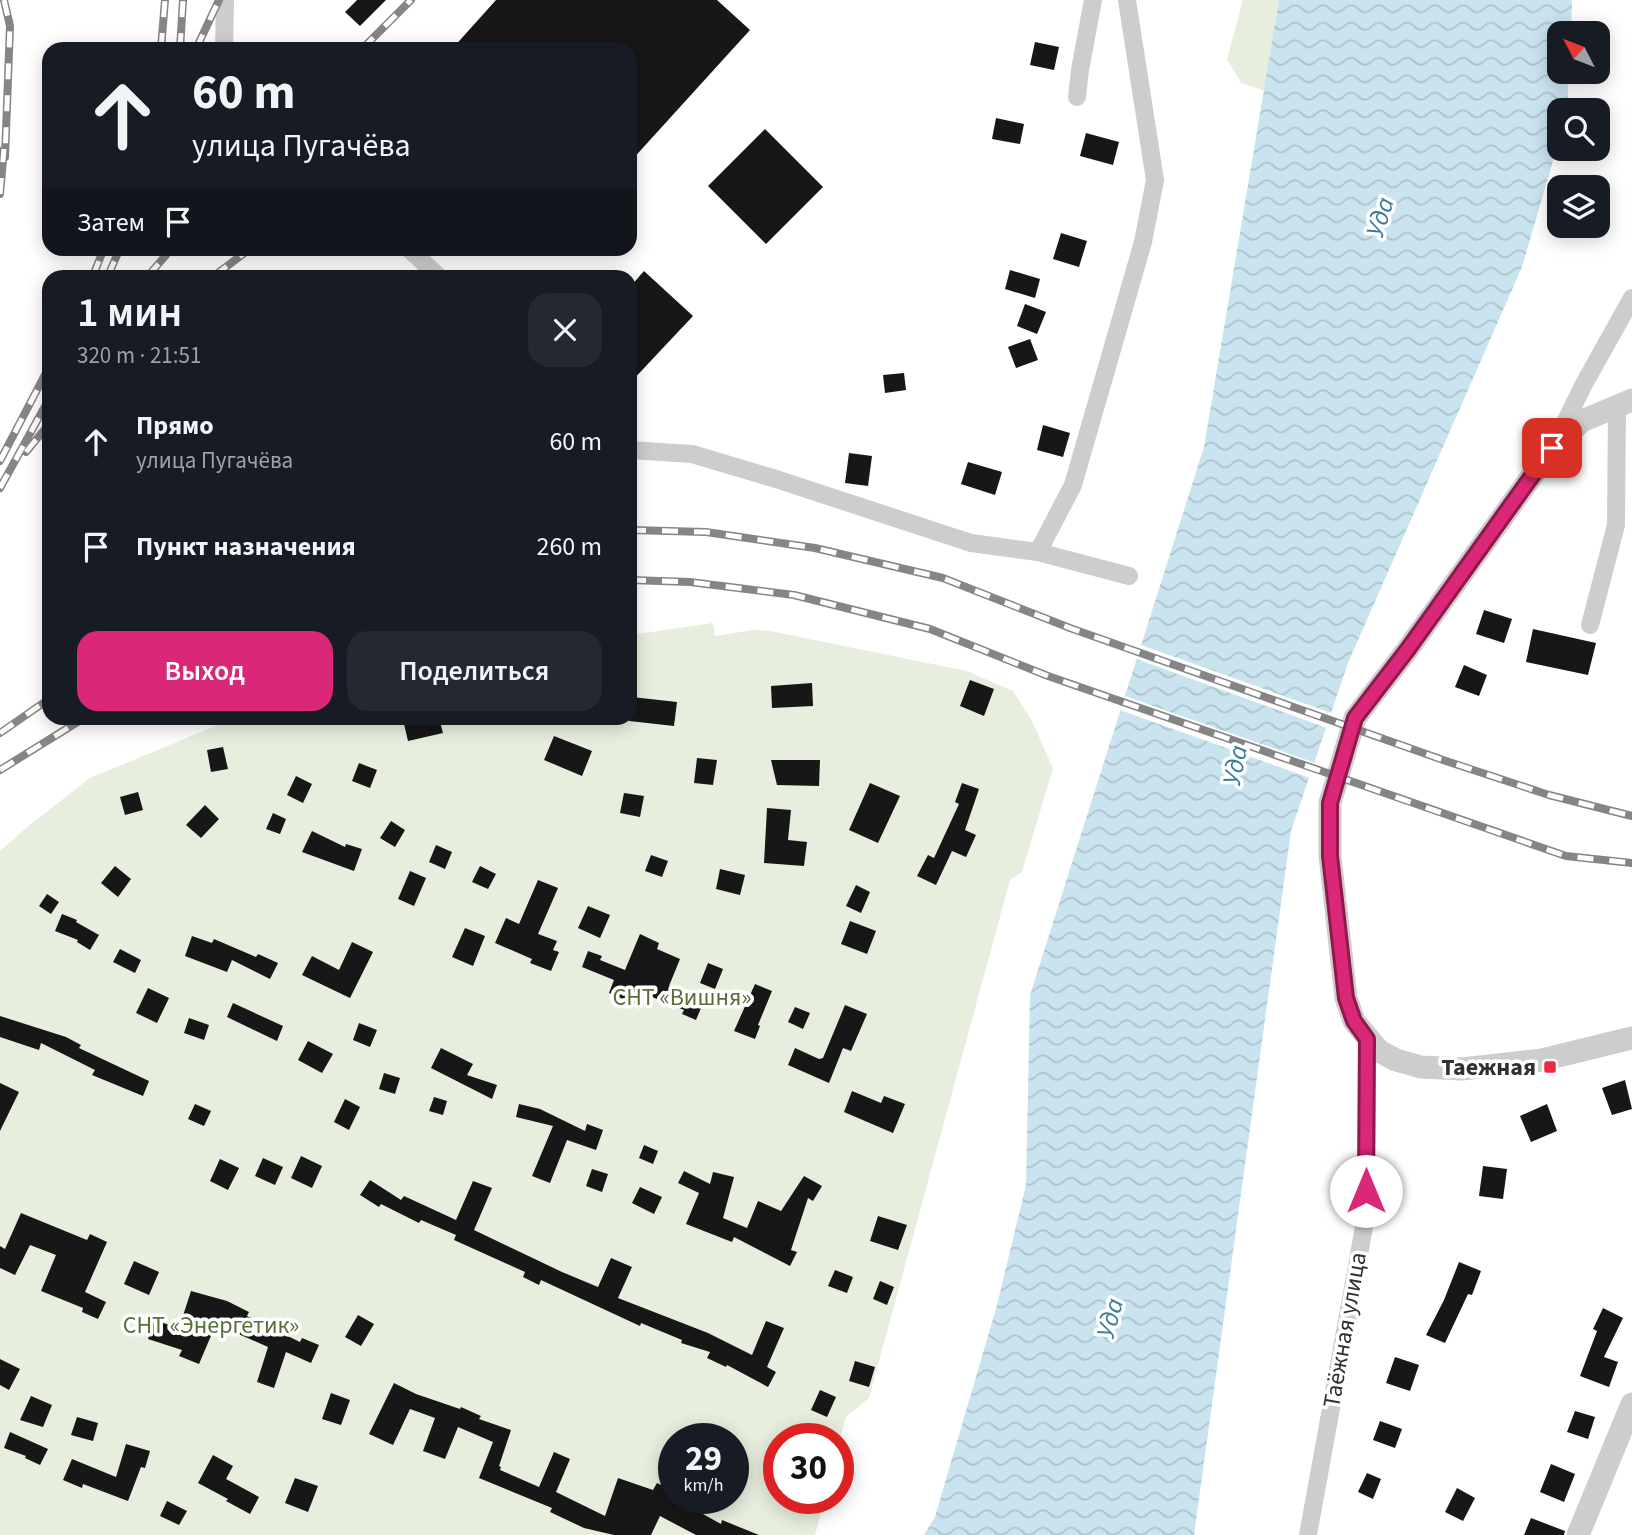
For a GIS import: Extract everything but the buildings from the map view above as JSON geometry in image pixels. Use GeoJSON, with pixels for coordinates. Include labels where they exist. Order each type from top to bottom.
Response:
{"type":"FeatureCollection","features":[{"type":"Feature","properties":{"kind":"street"},"geometry":{"type":"LineString","coordinates":[[224,42],[225,0]]}},
{"type":"Feature","properties":{"kind":"street"},"geometry":{"type":"LineString","coordinates":[[1077,97],[1093,0]]}},
{"type":"Feature","properties":{"kind":"street"},"geometry":{"type":"LineString","coordinates":[[1038,552],[1073,485],[1143,242],[1155,180],[1127,0]]}},
{"type":"Feature","properties":{"kind":"street"},"geometry":{"type":"LineString","coordinates":[[417,256],[432,270]]}},
{"type":"Feature","properties":{"kind":"street"},"geometry":{"type":"LineString","coordinates":[[1632,298],[1552,448],[1408,649],[1355,718],[1330,803],[1330,856],[1346,998],[1354,1021],[1379,1051],[1396,1060],[1421,1066],[1462,1069],[1542,1060],[1632,1038]]}},
{"type":"Feature","properties":{"kind":"street"},"geometry":{"type":"LineString","coordinates":[[1552,448],[1583,421],[1625,403],[1616,525],[1590,625]]}},
{"type":"Feature","properties":{"kind":"street"},"geometry":{"type":"LineString","coordinates":[[637,450],[692,454],[971,543],[1038,552],[1129,576]]}},
{"type":"Feature","properties":{"kind":"street","name":"Таёжная улица"},"geometry":{"type":"LineString","coordinates":[[1308,1535],[1366,1216],[1367,1039]]}},
{"type":"Feature","properties":{"kind":"street"},"geometry":{"type":"LineString","coordinates":[[1578,1535],[1632,1404]]}},
{"type":"Feature","properties":{"kind":"green space"},"geometry":{"type":"Polygon","coordinates":[[[1243,0],[1279,0],[1265,91],[1241,83],[1227,59],[1243,0]]]}},
{"type":"Feature","properties":{"kind":"green space","name":"СНТ «Вишня»"},"geometry":{"type":"Polygon","coordinates":[[[713,623],[715,636],[754,630],[770,631],[967,671],[1013,691],[1032,721],[1053,768],[1022,872],[1010,880],[869,1398],[846,1417],[844,1423],[763,1423],[763,1514],[821,1514],[815,1535],[0,1535],[0,851],[90,778],[218,725],[637,725],[637,634],[713,623]]]}},
{"type":"Feature","properties":{"kind":"water","name":"Уда"},"geometry":{"type":"Polygon","coordinates":[[[1279,0],[1572,0],[1571,21],[1547,21],[1547,84],[1568,84],[1568,98],[1547,98],[1547,161],[1553,161],[1522,267],[1348,663],[1291,831],[1194,1535],[924,1535],[935,1517],[997,1305],[1026,1185],[1030,995],[1204,447],[1279,0]]]}},
{"type":"Feature","properties":{"kind":"pier"},"geometry":{"type":"Polygon","coordinates":[[[1138,644],[1334,714],[1330,729],[1134,658],[1138,644]]]}},
{"type":"Feature","properties":{"kind":"pier"},"geometry":{"type":"Polygon","coordinates":[[[1122,695],[1318,764],[1313,779],[1117,709],[1122,695]]]}},
{"type":"Feature","properties":{"kind":"railway"},"geometry":{"type":"LineString","coordinates":[[4,0],[10,26],[5,157]]}},
{"type":"Feature","properties":{"kind":"railway"},"geometry":{"type":"LineString","coordinates":[[162,42],[165,0]]}},
{"type":"Feature","properties":{"kind":"railway"},"geometry":{"type":"LineString","coordinates":[[180,42],[183,0]]}},
{"type":"Feature","properties":{"kind":"railway"},"geometry":{"type":"LineString","coordinates":[[199,42],[219,0]]}},
{"type":"Feature","properties":{"kind":"railway"},"geometry":{"type":"LineString","coordinates":[[369,42],[411,0]]}},
{"type":"Feature","properties":{"kind":"railway"},"geometry":{"type":"LineString","coordinates":[[0,194],[4,149]]}},
{"type":"Feature","properties":{"kind":"railway"},"geometry":{"type":"LineString","coordinates":[[95,270],[101,256]]}},
{"type":"Feature","properties":{"kind":"railway"},"geometry":{"type":"LineString","coordinates":[[111,270],[117,256]]}},
{"type":"Feature","properties":{"kind":"railway"},"geometry":{"type":"LineString","coordinates":[[153,270],[165,256]]}},
{"type":"Feature","properties":{"kind":"railway"},"geometry":{"type":"LineString","coordinates":[[222,270],[240,256]]}},
{"type":"Feature","properties":{"kind":"railway"},"geometry":{"type":"LineString","coordinates":[[0,461],[42,380]]}},
{"type":"Feature","properties":{"kind":"railway"},"geometry":{"type":"LineString","coordinates":[[0,488],[42,412]]}},
{"type":"Feature","properties":{"kind":"railway"},"geometry":{"type":"LineString","coordinates":[[26,452],[42,433]]}},
{"type":"Feature","properties":{"kind":"railway"},"geometry":{"type":"LineString","coordinates":[[637,530],[706,532],[815,548],[943,578],[1070,628],[1446,761],[1549,795],[1632,816]]}},
{"type":"Feature","properties":{"kind":"railway"},"geometry":{"type":"LineString","coordinates":[[637,580],[690,582],[794,595],[930,629],[1048,676],[1566,856],[1632,863]]}},
{"type":"Feature","properties":{"kind":"railway"},"geometry":{"type":"LineString","coordinates":[[0,733],[42,704]]}},
{"type":"Feature","properties":{"kind":"railway"},"geometry":{"type":"LineString","coordinates":[[0,770],[73,725]]}},
{"type":"Feature","properties":{"kind":"place","name":"Таежная"},"geometry":{"type":"Point","coordinates":[1550,1067]}},
{"type":"Feature","properties":{"kind":"route"},"geometry":{"type":"LineString","coordinates":[[1366,1191],[1367,1039],[1354,1021],[1346,998],[1330,856],[1330,803],[1355,718],[1408,649],[1552,448]]}},
{"type":"Feature","properties":{"kind":"park label","name":"СНТ «Энергетик»"},"geometry":{"type":"Point","coordinates":[211,1325]}}]}
